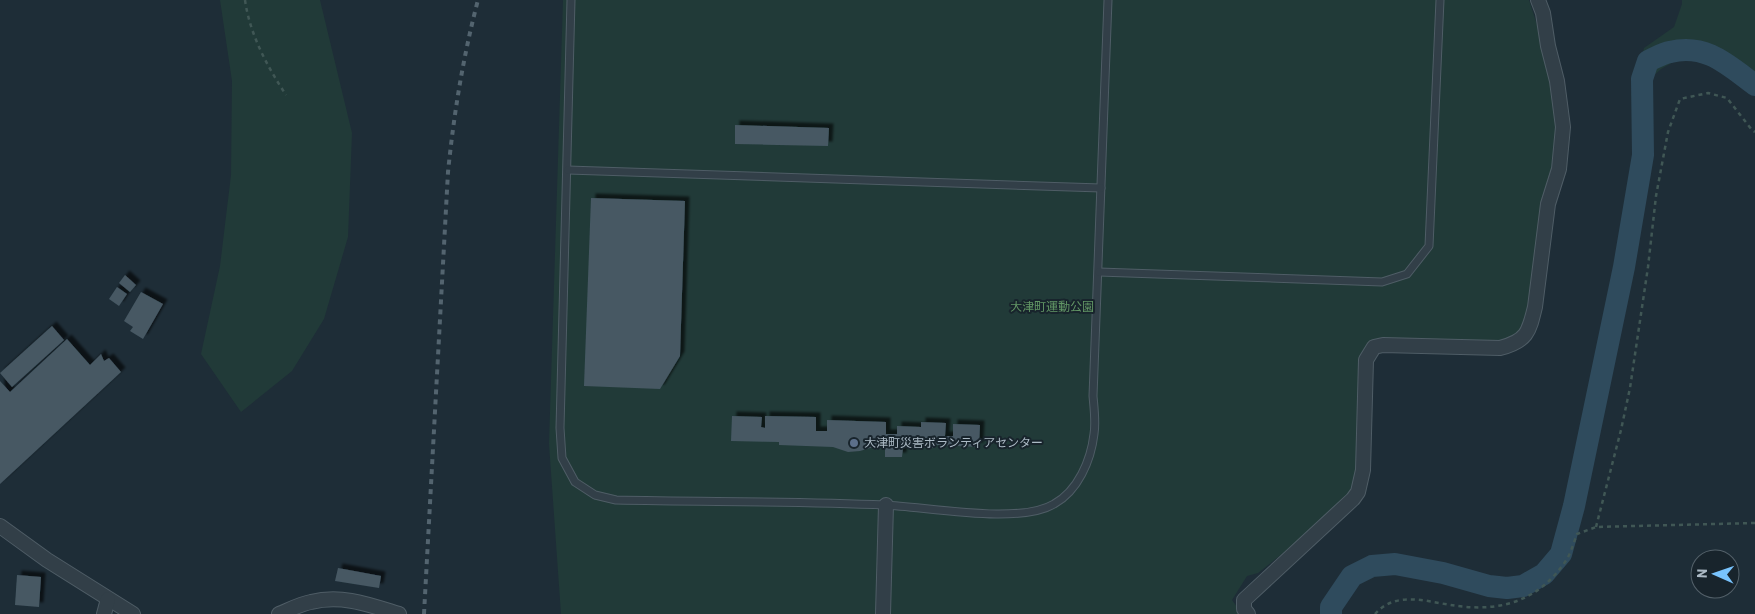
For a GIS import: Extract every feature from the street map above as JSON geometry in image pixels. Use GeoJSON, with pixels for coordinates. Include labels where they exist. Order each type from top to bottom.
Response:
{"type":"FeatureCollection","features":[{"type":"Feature","properties":{"kind":"street"},"geometry":{"type":"LineString","coordinates":[[1248,614],[1244,609],[1244,600],[1353,499],[1358,492],[1363,470],[1366,360],[1374,347],[1384,345],[1500,348],[1513,345],[1523,339],[1531,323],[1535,307],[1548,204],[1559,169],[1563,127],[1557,81],[1548,46],[1544,13],[1538,0]]}},
{"type":"Feature","properties":{"kind":"street"},"geometry":{"type":"LineString","coordinates":[[883,614],[886,505]]}},
{"type":"Feature","properties":{"kind":"street"},"geometry":{"type":"LineString","coordinates":[[0,526],[47,560],[133,614]]}},
{"type":"Feature","properties":{"kind":"street"},"geometry":{"type":"LineString","coordinates":[[279,614],[311,602],[338,598],[399,614]]}},
{"type":"Feature","properties":{"kind":"street"},"geometry":{"type":"LineString","coordinates":[[104,614],[108,599]]}},
{"type":"Feature","properties":{"kind":"lane"},"geometry":{"type":"LineString","coordinates":[[571,0],[560,428],[562,458],[575,482],[595,495],[616,500],[886,505],[1006,515],[1034,511],[1053,505],[1065,497],[1084,471],[1094,434],[1108,0]]}},
{"type":"Feature","properties":{"kind":"lane"},"geometry":{"type":"LineString","coordinates":[[1099,272],[1382,282],[1407,274],[1429,246],[1440,0]]}},
{"type":"Feature","properties":{"kind":"lane"},"geometry":{"type":"LineString","coordinates":[[568,170],[1101,188]]}},
{"type":"Feature","properties":{"kind":"path"},"geometry":{"type":"LineString","coordinates":[[245,0],[247,17],[256,42],[286,95]]}},
{"type":"Feature","properties":{"kind":"path"},"geometry":{"type":"LineString","coordinates":[[1596,527],[1630,388],[1648,267],[1656,196],[1668,132],[1680,99],[1708,93],[1727,98],[1755,132]]}},
{"type":"Feature","properties":{"kind":"path"},"geometry":{"type":"LineString","coordinates":[[1375,614],[1381,608],[1400,599],[1427,600],[1457,606],[1484,608],[1510,604],[1531,595],[1553,577],[1568,557],[1577,534],[1596,527],[1755,523]]}},
{"type":"Feature","properties":{"kind":"green space"},"geometry":{"type":"Polygon","coordinates":[[[220,0],[320,0],[352,133],[348,237],[324,319],[292,371],[241,412],[201,354],[220,266],[231,175],[232,81],[220,0]]]}},
{"type":"Feature","properties":{"kind":"green space","name":"大津町運動公園"},"geometry":{"type":"Polygon","coordinates":[[[563,0],[1529,0],[1540,34],[1556,115],[1554,158],[1545,197],[1527,319],[1516,337],[1507,342],[1382,340],[1367,344],[1361,356],[1357,465],[1354,481],[1347,497],[1311,531],[1258,573],[1247,576],[1232,600],[1242,614],[561,614],[549,444],[563,0]]]}},
{"type":"Feature","properties":{"kind":"green space"},"geometry":{"type":"Polygon","coordinates":[[[1682,0],[1755,0],[1755,76],[1739,66],[1716,60],[1675,61],[1661,69],[1631,96],[1644,48],[1674,27],[1682,0]]]}},
{"type":"Feature","properties":{"kind":"building"},"geometry":{"type":"Polygon","coordinates":[[[735,125],[829,128],[828,146],[735,144],[735,125]]]}},
{"type":"Feature","properties":{"kind":"building"},"geometry":{"type":"Polygon","coordinates":[[[591,198],[685,201],[680,356],[660,389],[584,386],[591,198]]]}},
{"type":"Feature","properties":{"kind":"building"},"geometry":{"type":"Polygon","coordinates":[[[125,275],[136,285],[130,292],[119,283],[125,275]]]}},
{"type":"Feature","properties":{"kind":"building"},"geometry":{"type":"Polygon","coordinates":[[[117,287],[127,294],[119,306],[109,299],[117,287]]]}},
{"type":"Feature","properties":{"kind":"building"},"geometry":{"type":"Polygon","coordinates":[[[141,292],[163,304],[143,339],[130,331],[133,327],[124,321],[141,292]]]}},
{"type":"Feature","properties":{"kind":"building"},"geometry":{"type":"Polygon","coordinates":[[[52,326],[64,340],[12,387],[0,373],[52,326]]]}},
{"type":"Feature","properties":{"kind":"building"},"geometry":{"type":"Polygon","coordinates":[[[67,339],[90,365],[101,354],[104,361],[109,358],[121,372],[0,484],[0,381],[10,392],[67,339]]]}},
{"type":"Feature","properties":{"kind":"building"},"geometry":{"type":"Polygon","coordinates":[[[732,416],[762,417],[761,427],[765,428],[765,416],[816,417],[816,431],[827,431],[827,420],[886,422],[886,434],[897,434],[897,426],[921,427],[921,422],[946,423],[945,436],[953,436],[953,424],[980,425],[979,447],[934,445],[934,448],[903,448],[902,457],[885,457],[885,448],[870,448],[848,452],[833,447],[779,445],[779,442],[731,441],[732,416]]]}},
{"type":"Feature","properties":{"kind":"building"},"geometry":{"type":"Polygon","coordinates":[[[338,568],[381,576],[379,588],[335,581],[338,568]]]}},
{"type":"Feature","properties":{"kind":"building"},"geometry":{"type":"Polygon","coordinates":[[[17,575],[41,577],[39,607],[15,605],[17,575]]]}},
{"type":"Feature","properties":{"kind":"waterway"},"geometry":{"type":"LineString","coordinates":[[1331,614],[1331,607],[1352,576],[1372,566],[1395,564],[1443,573],[1489,586],[1507,588],[1523,586],[1544,574],[1561,554],[1574,506],[1624,267],[1643,155],[1642,79],[1648,61],[1662,54],[1683,50],[1706,53],[1726,63],[1755,85]]}},
{"type":"Feature","properties":{"kind":"railway"},"geometry":{"type":"LineString","coordinates":[[424,614],[448,172],[460,85],[478,0]]}},
{"type":"Feature","properties":{"kind":"place","name":"大津町災害ボランティアセンター"},"geometry":{"type":"Point","coordinates":[854,443]}}]}
